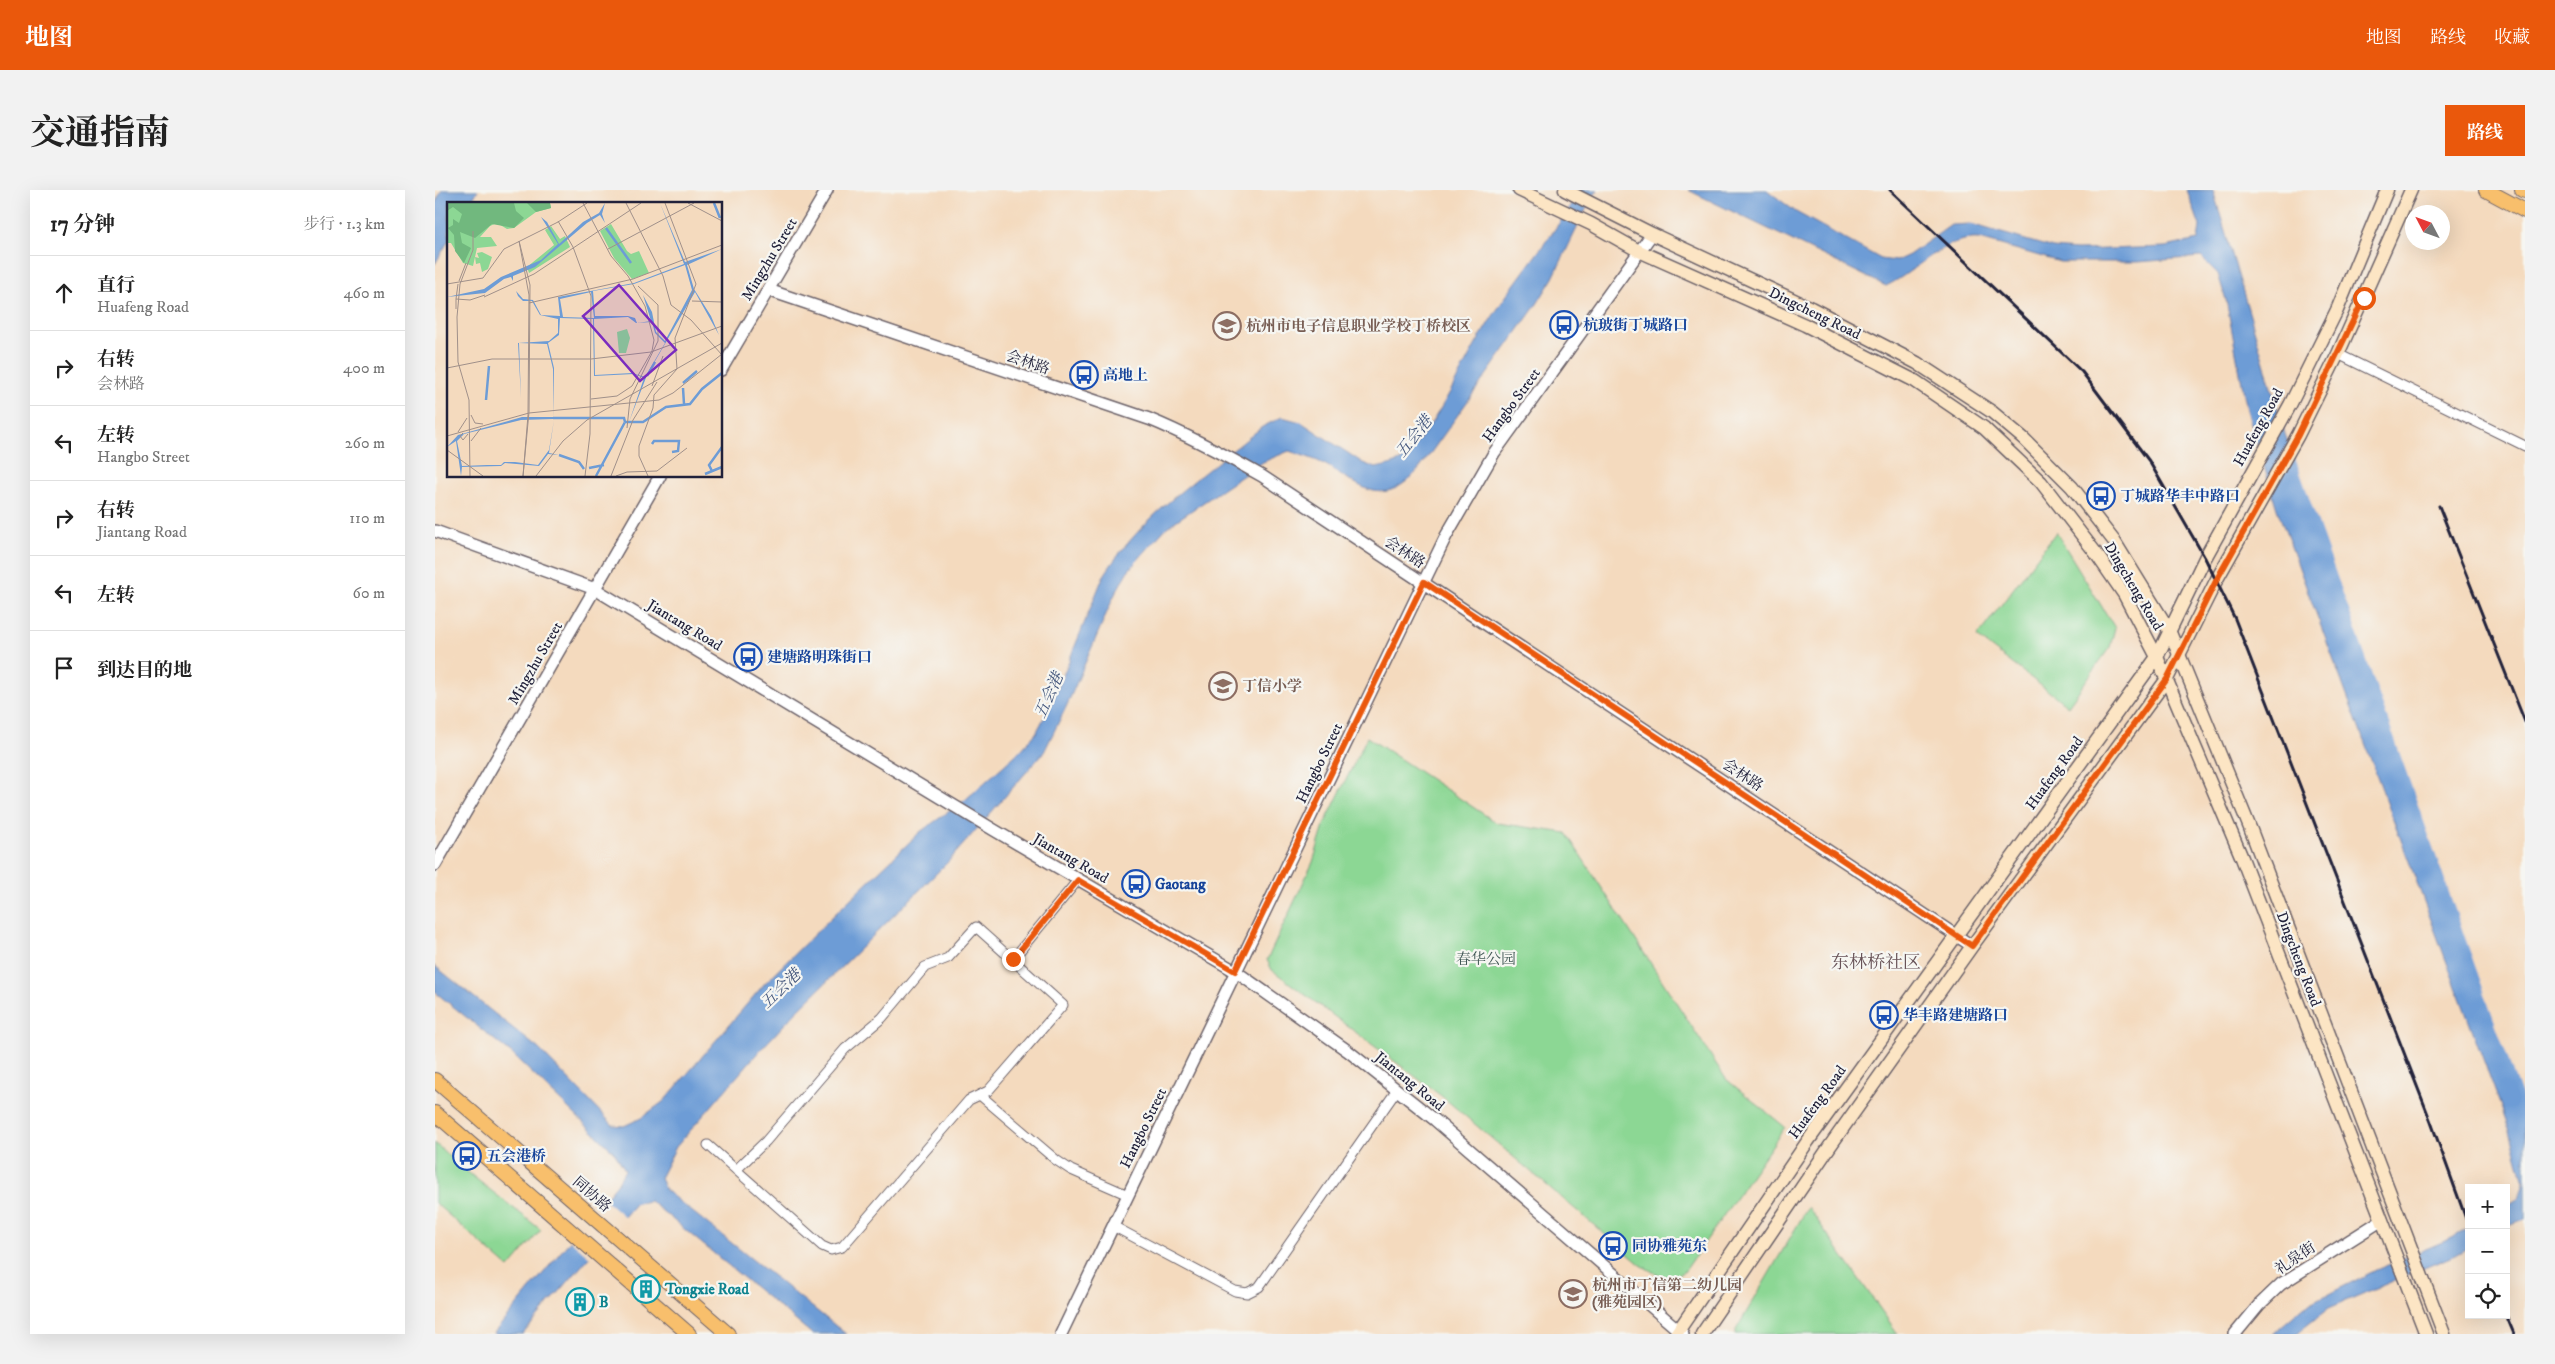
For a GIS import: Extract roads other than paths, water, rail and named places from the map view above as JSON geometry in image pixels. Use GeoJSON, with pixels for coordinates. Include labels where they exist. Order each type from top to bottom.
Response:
{"type":"FeatureCollection","features":[{"type":"Feature","properties":{"kind":"main road","name":"Dingcheng Road"},"geometry":{"type":"LineString","coordinates":[[1519,190],[1591,224],[1639,251],[1805,325],[1915,381],[1983,428],[2041,482],[2095,552],[2124,594],[2167,679],[2243,858],[2426,1334]]}},
{"type":"Feature","properties":{"kind":"main road","name":"Huafeng Road"},"geometry":{"type":"LineString","coordinates":[[1679,1333],[1808,1141],[2157,657],[2205,558],[2290,405],[2337,310],[2387,190]]}},
{"type":"Feature","properties":{"kind":"main road"},"geometry":{"type":"LineString","coordinates":[[1702,1334],[1830,1146],[1972,946],[2167,679],[2217,579],[2298,435],[2338,354],[2411,190]]}},
{"type":"Feature","properties":{"kind":"main road"},"geometry":{"type":"LineString","coordinates":[[2487,190],[2525,211]]}},
{"type":"Feature","properties":{"kind":"main road","name":"Dingcheng Road"},"geometry":{"type":"LineString","coordinates":[[1568,192],[1652,234],[1811,308],[1917,363],[1992,412],[2023,438],[2072,487],[2114,540],[2169,630],[2250,828],[2412,1246],[2444,1334]]}},
{"type":"Feature","properties":{"kind":"main road","name":"同协路"},"geometry":{"type":"LineString","coordinates":[[435,1080],[728,1334]]}},
{"type":"Feature","properties":{"kind":"main road"},"geometry":{"type":"LineString","coordinates":[[435,1113],[689,1334]]}},
{"type":"Feature","properties":{"kind":"street","name":"Mingzhu Street"},"geometry":{"type":"LineString","coordinates":[[723,367],[827,190]]}},
{"type":"Feature","properties":{"kind":"street","name":"Hangbo Street"},"geometry":{"type":"LineString","coordinates":[[1061,1334],[1446,536],[1494,453],[1652,234]]}},
{"type":"Feature","properties":{"kind":"street","name":"会林路"},"geometry":{"type":"LineString","coordinates":[[767,290],[1149,419],[1186,434],[1262,476],[1972,946]]}},
{"type":"Feature","properties":{"kind":"street"},"geometry":{"type":"LineString","coordinates":[[2338,354],[2525,446]]}},
{"type":"Feature","properties":{"kind":"street","name":"Mingzhu Street"},"geometry":{"type":"LineString","coordinates":[[435,865],[659,478]]}},
{"type":"Feature","properties":{"kind":"street","name":"Jiantang Road"},"geometry":{"type":"LineString","coordinates":[[435,531],[595,589],[994,830],[1235,971],[1348,1051],[1397,1090],[1679,1333]]}},
{"type":"Feature","properties":{"kind":"street"},"geometry":{"type":"LineString","coordinates":[[1013,959],[1078,880]]}},
{"type":"Feature","properties":{"kind":"street"},"geometry":{"type":"LineString","coordinates":[[708,1145],[736,1170],[822,1246],[831,1250],[843,1247],[969,1100],[988,1090],[1063,1005],[976,928],[948,958],[925,967],[883,1018],[845,1049],[766,1142],[736,1170]]}},
{"type":"Feature","properties":{"kind":"street"},"geometry":{"type":"LineString","coordinates":[[1113,1226],[1235,1290],[1247,1293],[1259,1287],[1397,1090]]}},
{"type":"Feature","properties":{"kind":"street"},"geometry":{"type":"LineString","coordinates":[[980,1095],[1071,1170],[1128,1195]]}},
{"type":"Feature","properties":{"kind":"street","name":"礼泉街"},"geometry":{"type":"LineString","coordinates":[[2235,1334],[2259,1305],[2281,1284],[2382,1220]]}},
{"type":"Feature","properties":{"kind":"water"},"geometry":{"type":"Polygon","coordinates":[[[442,190],[478,190],[471,202],[447,202],[447,243],[435,264],[435,204],[442,190]]]}},
{"type":"Feature","properties":{"kind":"water","name":"五会港"},"geometry":{"type":"Polygon","coordinates":[[[1581,190],[1598,190],[1591,199],[1553,278],[1537,304],[1420,468],[1407,481],[1395,488],[1384,492],[1373,491],[1322,463],[1289,451],[1263,462],[1167,527],[1127,572],[1114,596],[1067,705],[1044,752],[947,863],[795,1013],[676,1147],[660,1178],[665,1190],[846,1334],[812,1334],[650,1201],[636,1203],[523,1334],[493,1334],[617,1184],[625,1170],[615,1153],[512,1054],[435,992],[435,966],[539,1049],[613,1125],[624,1126],[641,1118],[664,1101],[765,983],[841,908],[920,832],[965,800],[1022,749],[1036,733],[1051,705],[1103,577],[1136,533],[1197,478],[1262,427],[1282,417],[1301,422],[1363,463],[1376,468],[1398,462],[1404,458],[1430,426],[1480,336],[1581,190]]]}},
{"type":"Feature","properties":{"kind":"water"},"geometry":{"type":"Polygon","coordinates":[[[1688,190],[1767,190],[1796,212],[1881,259],[1896,261],[1909,255],[1951,225],[1971,224],[2053,248],[2077,250],[2165,247],[2198,240],[2200,226],[2187,190],[2213,190],[2285,434],[2525,1111],[2525,1219],[2510,1225],[2510,1204],[2519,1198],[2524,1182],[2510,1131],[2277,509],[2247,410],[2226,300],[2218,274],[2201,257],[2138,262],[2060,262],[1980,239],[1954,243],[1942,249],[1898,280],[1886,286],[1688,190]]]}},
{"type":"Feature","properties":{"kind":"water"},"geometry":{"type":"Polygon","coordinates":[[[2465,1230],[2465,1249],[2329,1308],[2296,1334],[2272,1334],[2305,1306],[2376,1270],[2452,1238],[2465,1230]]]}},
{"type":"Feature","properties":{"kind":"waterway"},"geometry":{"type":"LineString","coordinates":[[2292,454],[2525,1111]]}},
{"type":"Feature","properties":{"kind":"railway"},"geometry":{"type":"LineString","coordinates":[[1890,190],[2082,372],[2149,461],[2205,558],[2235,619],[2431,1122],[2465,1216]]}},
{"type":"Feature","properties":{"kind":"railway"},"geometry":{"type":"LineString","coordinates":[[2439,506],[2525,722]]}},
{"type":"Feature","properties":{"kind":"railway"},"geometry":{"type":"LineString","coordinates":[[2508,1319],[2514,1334]]}},
{"type":"Feature","properties":{"kind":"place","name":"杭玻街丁城路口"},"geometry":{"type":"Point","coordinates":[1564,325]}},
{"type":"Feature","properties":{"kind":"place","name":"杭州市电子信息职业学校丁桥校区"},"geometry":{"type":"Point","coordinates":[1227,326]}},
{"type":"Feature","properties":{"kind":"place","name":"高地上"},"geometry":{"type":"Point","coordinates":[1084,375]}},
{"type":"Feature","properties":{"kind":"place","name":"丁城路华丰中路口"},"geometry":{"type":"Point","coordinates":[2101,496]}},
{"type":"Feature","properties":{"kind":"place","name":"建塘路明珠街口"},"geometry":{"type":"Point","coordinates":[748,657]}},
{"type":"Feature","properties":{"kind":"place","name":"丁信小学"},"geometry":{"type":"Point","coordinates":[1223,686]}},
{"type":"Feature","properties":{"kind":"place","name":"Gaotang"},"geometry":{"type":"Point","coordinates":[1136,884]}},
{"type":"Feature","properties":{"kind":"place","name":"华丰路建塘路口"},"geometry":{"type":"Point","coordinates":[1884,1015]}},
{"type":"Feature","properties":{"kind":"place","name":"五会港桥"},"geometry":{"type":"Point","coordinates":[467,1156]}},
{"type":"Feature","properties":{"kind":"place","name":"同协雅苑东"},"geometry":{"type":"Point","coordinates":[1613,1246]}},
{"type":"Feature","properties":{"kind":"place","name":"Tongxie Road"},"geometry":{"type":"Point","coordinates":[646,1289]}},
{"type":"Feature","properties":{"kind":"place","name":"杭州市丁信第二幼儿园 (雅苑园区)"},"geometry":{"type":"Point","coordinates":[1573,1294]}},
{"type":"Feature","properties":{"kind":"place","name":"B"},"geometry":{"type":"Point","coordinates":[580,1302]}},
{"type":"Feature","properties":{"kind":"district","name":"东林桥社区"},"geometry":{"type":"Point","coordinates":[1876,962]}},
{"type":"Feature","properties":{"kind":"park label","name":"春华公园"},"geometry":{"type":"Point","coordinates":[1486,959]}}]}
